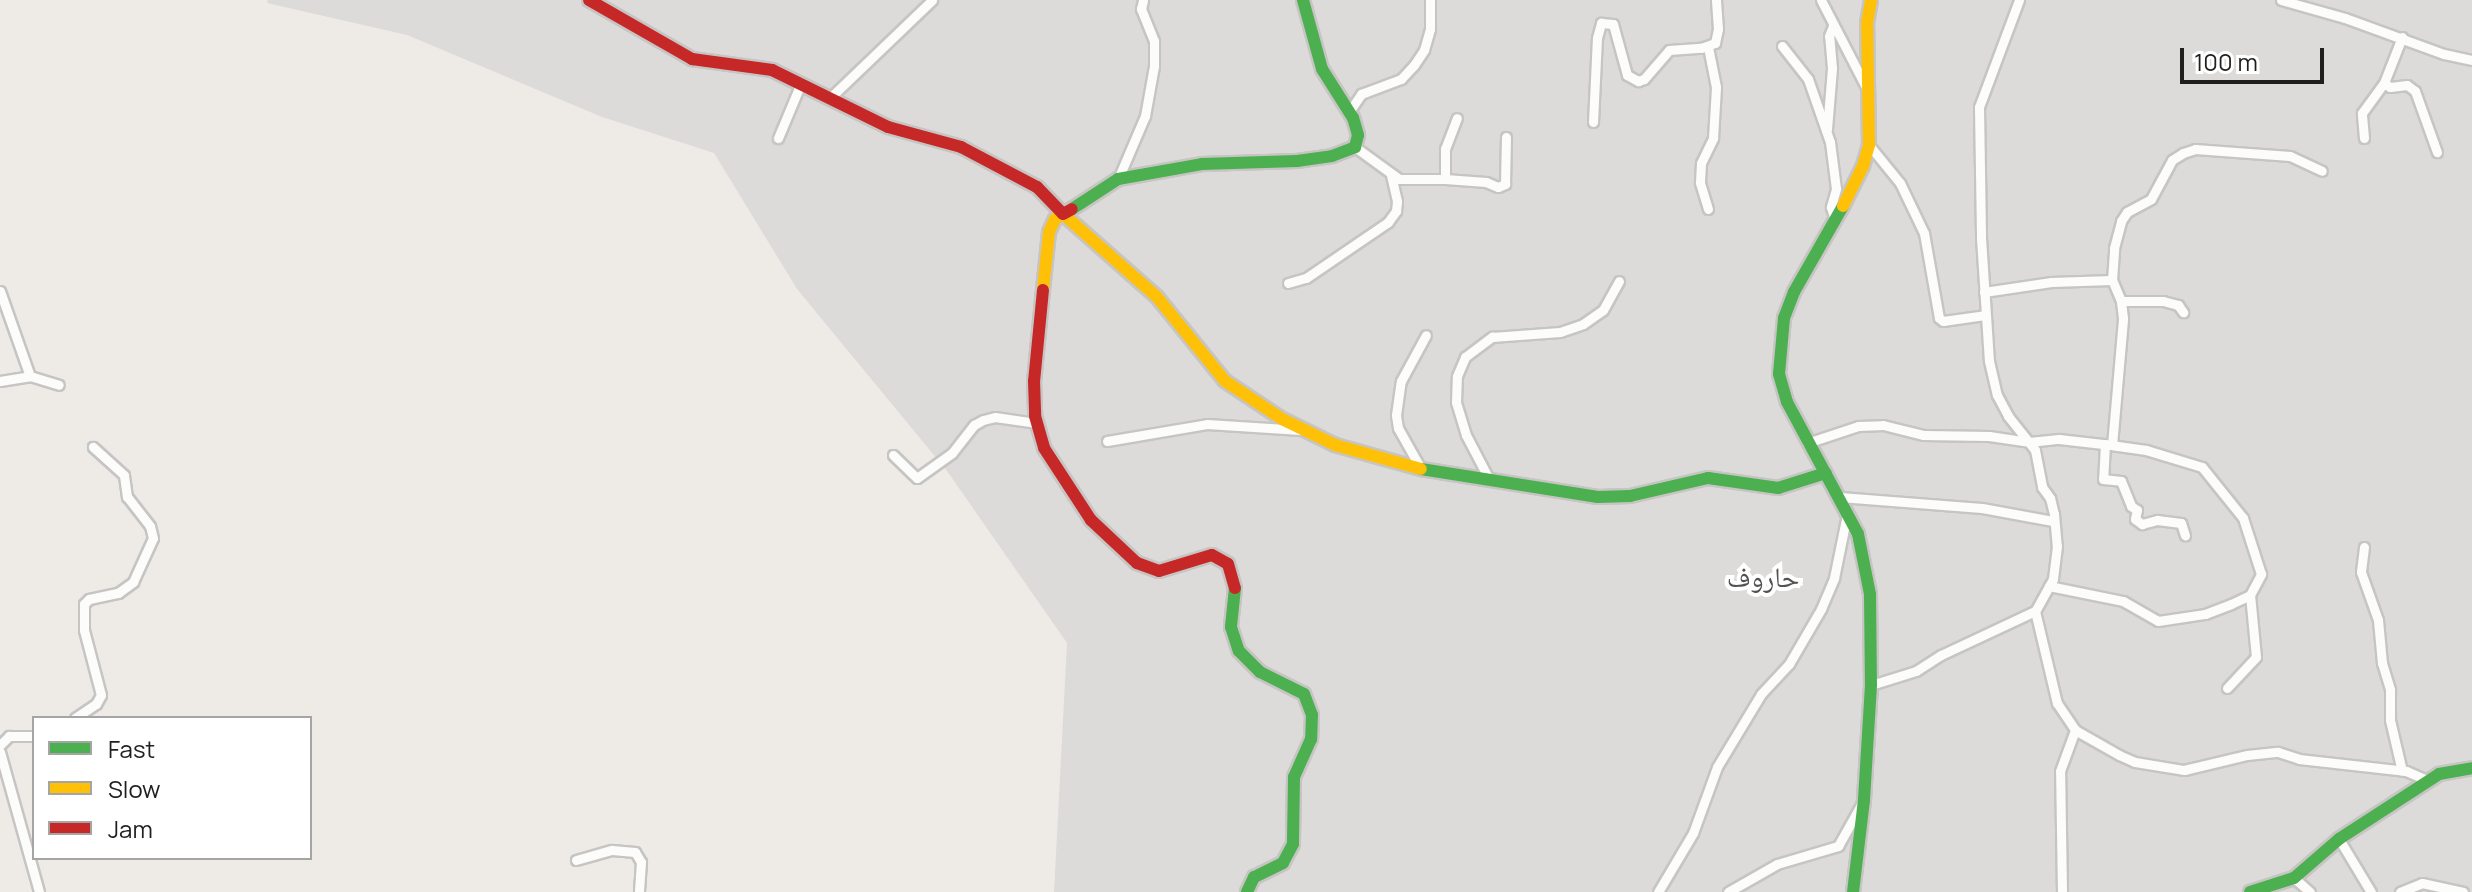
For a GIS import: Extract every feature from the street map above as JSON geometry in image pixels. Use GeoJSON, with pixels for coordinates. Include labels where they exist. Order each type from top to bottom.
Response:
{"type":"FeatureCollection","features":[{"type":"Feature","properties":{"kind":"street"},"geometry":{"type":"LineString","coordinates":[[589,0],[692,59],[772,70],[888,127],[950,143],[1037,187],[1176,316],[1225,381],[1301,430],[1335,445],[1421,469],[1581,495],[1617,497],[1708,478],[1778,488],[1826,473]]}},
{"type":"Feature","properties":{"kind":"street"},"geometry":{"type":"LineString","coordinates":[[831,97],[932,0]]}},
{"type":"Feature","properties":{"kind":"street"},"geometry":{"type":"LineString","coordinates":[[1118,179],[1145,116],[1154,66],[1154,41],[1141,9],[1143,0]]}},
{"type":"Feature","properties":{"kind":"street"},"geometry":{"type":"LineString","coordinates":[[1303,0],[1322,69],[1349,112],[1358,135],[1355,147]]}},
{"type":"Feature","properties":{"kind":"street"},"geometry":{"type":"LineString","coordinates":[[1349,112],[1361,94],[1401,79],[1414,65],[1424,50],[1430,29],[1430,0]]}},
{"type":"Feature","properties":{"kind":"street"},"geometry":{"type":"LineString","coordinates":[[1593,122],[1598,29],[1604,21],[1613,24],[1624,67],[1634,80],[1644,79],[1669,50],[1708,47],[1716,38],[1716,0]]}},
{"type":"Feature","properties":{"kind":"street"},"geometry":{"type":"LineString","coordinates":[[1821,0],[1869,93]]}},
{"type":"Feature","properties":{"kind":"street"},"geometry":{"type":"LineString","coordinates":[[1853,892],[1864,800],[1871,685],[1870,594],[1858,534],[1848,511],[1807,443],[1787,402],[1779,374],[1781,332],[1794,292],[1863,166],[1869,145],[1867,23],[1871,0]]}},
{"type":"Feature","properties":{"kind":"street"},"geometry":{"type":"LineString","coordinates":[[1871,685],[1916,671],[1951,649],[2007,627],[2035,611],[2049,586],[2057,546],[2050,498],[2042,487],[2035,450],[2008,416],[1997,395],[1989,361],[1985,315],[1979,107],[2019,0]]}},
{"type":"Feature","properties":{"kind":"street"},"geometry":{"type":"LineString","coordinates":[[2281,0],[2402,37],[2444,54],[2472,60]]}},
{"type":"Feature","properties":{"kind":"street"},"geometry":{"type":"LineString","coordinates":[[1826,133],[1832,68],[1829,36],[1833,26]]}},
{"type":"Feature","properties":{"kind":"street"},"geometry":{"type":"LineString","coordinates":[[2364,138],[2362,113],[2384,83],[2402,37]]}},
{"type":"Feature","properties":{"kind":"street"},"geometry":{"type":"LineString","coordinates":[[1782,46],[1808,79],[1826,133],[1835,182],[1831,207],[1835,220]]}},
{"type":"Feature","properties":{"kind":"street"},"geometry":{"type":"LineString","coordinates":[[1708,47],[1716,87],[1713,138],[1701,163],[1700,182],[1708,209]]}},
{"type":"Feature","properties":{"kind":"street"},"geometry":{"type":"LineString","coordinates":[[778,138],[801,83]]}},
{"type":"Feature","properties":{"kind":"street"},"geometry":{"type":"LineString","coordinates":[[2384,83],[2390,87],[2407,85],[2415,91],[2437,152]]}},
{"type":"Feature","properties":{"kind":"street"},"geometry":{"type":"LineString","coordinates":[[1445,179],[1445,149],[1457,118]]}},
{"type":"Feature","properties":{"kind":"street"},"geometry":{"type":"LineString","coordinates":[[1355,147],[1391,176],[1407,181],[1445,179],[1486,182],[1498,187],[1505,184],[1506,137]]}},
{"type":"Feature","properties":{"kind":"street"},"geometry":{"type":"LineString","coordinates":[[1869,145],[1900,183],[1924,233],[1939,318],[1943,321],[1985,315]]}},
{"type":"Feature","properties":{"kind":"street"},"geometry":{"type":"LineString","coordinates":[[1247,892],[1254,877],[1283,863],[1293,844],[1294,777],[1312,728],[1308,703],[1294,686],[1260,672],[1239,651],[1231,627],[1235,583],[1228,564],[1212,555],[1159,571],[1137,563],[1109,540],[1071,494],[1044,448],[1036,423],[1036,347],[1049,232],[1055,219],[1118,179],[1202,164],[1297,161],[1332,156],[1355,147]]}},
{"type":"Feature","properties":{"kind":"street"},"geometry":{"type":"LineString","coordinates":[[2185,535],[2181,523],[2157,520],[2142,524],[2135,519],[2137,510],[2131,506],[2121,481],[2103,479],[2120,376],[2121,301],[2112,280],[2114,248],[2121,221],[2127,212],[2151,199],[2177,155],[2195,149],[2290,156],[2322,171]]}},
{"type":"Feature","properties":{"kind":"street"},"geometry":{"type":"LineString","coordinates":[[1288,283],[1306,278],[1388,222],[1396,211],[1397,201],[1391,176]]}},
{"type":"Feature","properties":{"kind":"street"},"geometry":{"type":"LineString","coordinates":[[1984,292],[2051,282],[2112,280]]}},
{"type":"Feature","properties":{"kind":"street"},"geometry":{"type":"LineString","coordinates":[[1490,481],[1466,435],[1456,402],[1457,376],[1465,357],[1492,337],[1560,332],[1583,324],[1603,310],[1619,281]]}},
{"type":"Feature","properties":{"kind":"street"},"geometry":{"type":"LineString","coordinates":[[0,291],[30,376]]}},
{"type":"Feature","properties":{"kind":"street"},"geometry":{"type":"LineString","coordinates":[[2121,301],[2163,301],[2178,305],[2183,312]]}},
{"type":"Feature","properties":{"kind":"street"},"geometry":{"type":"LineString","coordinates":[[1421,469],[1398,428],[1396,415],[1401,381],[1426,335]]}},
{"type":"Feature","properties":{"kind":"street"},"geometry":{"type":"LineString","coordinates":[[0,381],[30,376],[59,385]]}},
{"type":"Feature","properties":{"kind":"street"},"geometry":{"type":"LineString","coordinates":[[893,455],[917,478],[942,462],[983,420],[995,417],[1036,423]]}},
{"type":"Feature","properties":{"kind":"street"},"geometry":{"type":"LineString","coordinates":[[1107,441],[1207,424],[1301,430]]}},
{"type":"Feature","properties":{"kind":"street"},"geometry":{"type":"LineString","coordinates":[[1807,443],[1858,426],[1883,425],[1923,435],[1989,436],[2029,442],[2059,439],[2128,446],[2202,467],[2243,518],[2261,574],[2250,595],[2256,657],[2227,688]]}},
{"type":"Feature","properties":{"kind":"street"},"geometry":{"type":"LineString","coordinates":[[78,716],[96,704],[101,695],[84,630],[84,604],[89,599],[118,593],[133,582],[153,538],[150,526],[127,497],[124,475],[93,447]]}},
{"type":"Feature","properties":{"kind":"street"},"geometry":{"type":"LineString","coordinates":[[1840,497],[1982,508],[2053,521]]}},
{"type":"Feature","properties":{"kind":"street"},"geometry":{"type":"LineString","coordinates":[[1658,892],[1693,833],[1717,767],[1761,694],[1789,664],[1821,609],[1834,578],[1848,511]]}},
{"type":"Feature","properties":{"kind":"street"},"geometry":{"type":"LineString","coordinates":[[2364,547],[2361,572],[2378,620],[2382,663],[2390,690],[2390,720],[2402,771]]}},
{"type":"Feature","properties":{"kind":"street"},"geometry":{"type":"LineString","coordinates":[[2049,586],[2123,601],[2158,621],[2214,611],[2250,595]]}},
{"type":"Feature","properties":{"kind":"street"},"geometry":{"type":"LineString","coordinates":[[2035,611],[2049,680],[2057,703],[2075,730],[2135,762],[2184,770],[2272,751],[2299,759],[2402,771],[2429,781]]}},
{"type":"Feature","properties":{"kind":"street"},"geometry":{"type":"LineString","coordinates":[[2062,892],[2060,771],[2075,730]]}},
{"type":"Feature","properties":{"kind":"street"},"geometry":{"type":"LineString","coordinates":[[0,745],[9,736],[32,736]]}},
{"type":"Feature","properties":{"kind":"street"},"geometry":{"type":"LineString","coordinates":[[0,752],[39,892]]}},
{"type":"Feature","properties":{"kind":"street"},"geometry":{"type":"LineString","coordinates":[[2250,892],[2294,878],[2339,839],[2439,774],[2472,768]]}},
{"type":"Feature","properties":{"kind":"street"},"geometry":{"type":"LineString","coordinates":[[1728,892],[1777,864],[1838,846],[1864,800]]}},
{"type":"Feature","properties":{"kind":"street"},"geometry":{"type":"LineString","coordinates":[[2339,839],[2371,892]]}},
{"type":"Feature","properties":{"kind":"street"},"geometry":{"type":"LineString","coordinates":[[576,860],[612,850],[635,852],[641,862],[639,892]]}},
{"type":"Feature","properties":{"kind":"street"},"geometry":{"type":"LineString","coordinates":[[2294,878],[2310,892]]}},
{"type":"Feature","properties":{"kind":"street"},"geometry":{"type":"LineString","coordinates":[[2400,892],[2422,883],[2463,892]]}},
{"type":"Feature","properties":{"kind":"shaded area"},"geometry":{"type":"Polygon","coordinates":[[[268,0],[2472,0],[2472,892],[1054,892],[1067,643],[947,471],[797,289],[714,153],[602,117],[407,35],[267,3],[268,0]]]}},
{"type":"Feature","properties":{"kind":"traffic: fast"},"geometry":{"type":"LineString","coordinates":[[1072,209],[1118,179],[1202,164],[1297,161],[1332,156],[1355,147],[1358,135],[1353,118],[1322,69],[1303,0]]}},
{"type":"Feature","properties":{"kind":"traffic: fast"},"geometry":{"type":"LineString","coordinates":[[1843,206],[1794,292],[1784,318],[1779,374],[1787,402],[1858,534],[1870,594],[1871,685],[1864,800],[1853,892]]}},
{"type":"Feature","properties":{"kind":"traffic: fast"},"geometry":{"type":"LineString","coordinates":[[1421,469],[1598,497],[1630,496],[1708,478],[1778,488],[1826,473]]}},
{"type":"Feature","properties":{"kind":"traffic: fast"},"geometry":{"type":"LineString","coordinates":[[1235,588],[1231,627],[1239,651],[1260,672],[1304,694],[1312,715],[1311,739],[1294,777],[1293,844],[1283,863],[1254,877],[1247,892]]}},
{"type":"Feature","properties":{"kind":"traffic: fast"},"geometry":{"type":"LineString","coordinates":[[2250,892],[2294,878],[2339,839],[2439,774],[2472,768]]}},
{"type":"Feature","properties":{"kind":"traffic: slow"},"geometry":{"type":"LineString","coordinates":[[1843,206],[1863,166],[1869,145],[1867,23],[1871,0]]}},
{"type":"Feature","properties":{"kind":"traffic: slow"},"geometry":{"type":"LineString","coordinates":[[1043,290],[1049,232],[1055,219],[1063,214],[1157,297],[1225,381],[1282,419],[1335,445],[1421,469]]}},
{"type":"Feature","properties":{"kind":"traffic: jam"},"geometry":{"type":"LineString","coordinates":[[589,0],[692,59],[772,70],[888,127],[961,147],[1037,187],[1063,214],[1072,209]]}},
{"type":"Feature","properties":{"kind":"traffic: jam"},"geometry":{"type":"LineString","coordinates":[[1043,290],[1034,381],[1035,416],[1044,448],[1091,520],[1137,563],[1159,571],[1212,555],[1228,564],[1235,588]]}},
{"type":"Feature","properties":{"kind":"district","name":"حاروف"},"geometry":{"type":"Point","coordinates":[1763,576]}}]}
